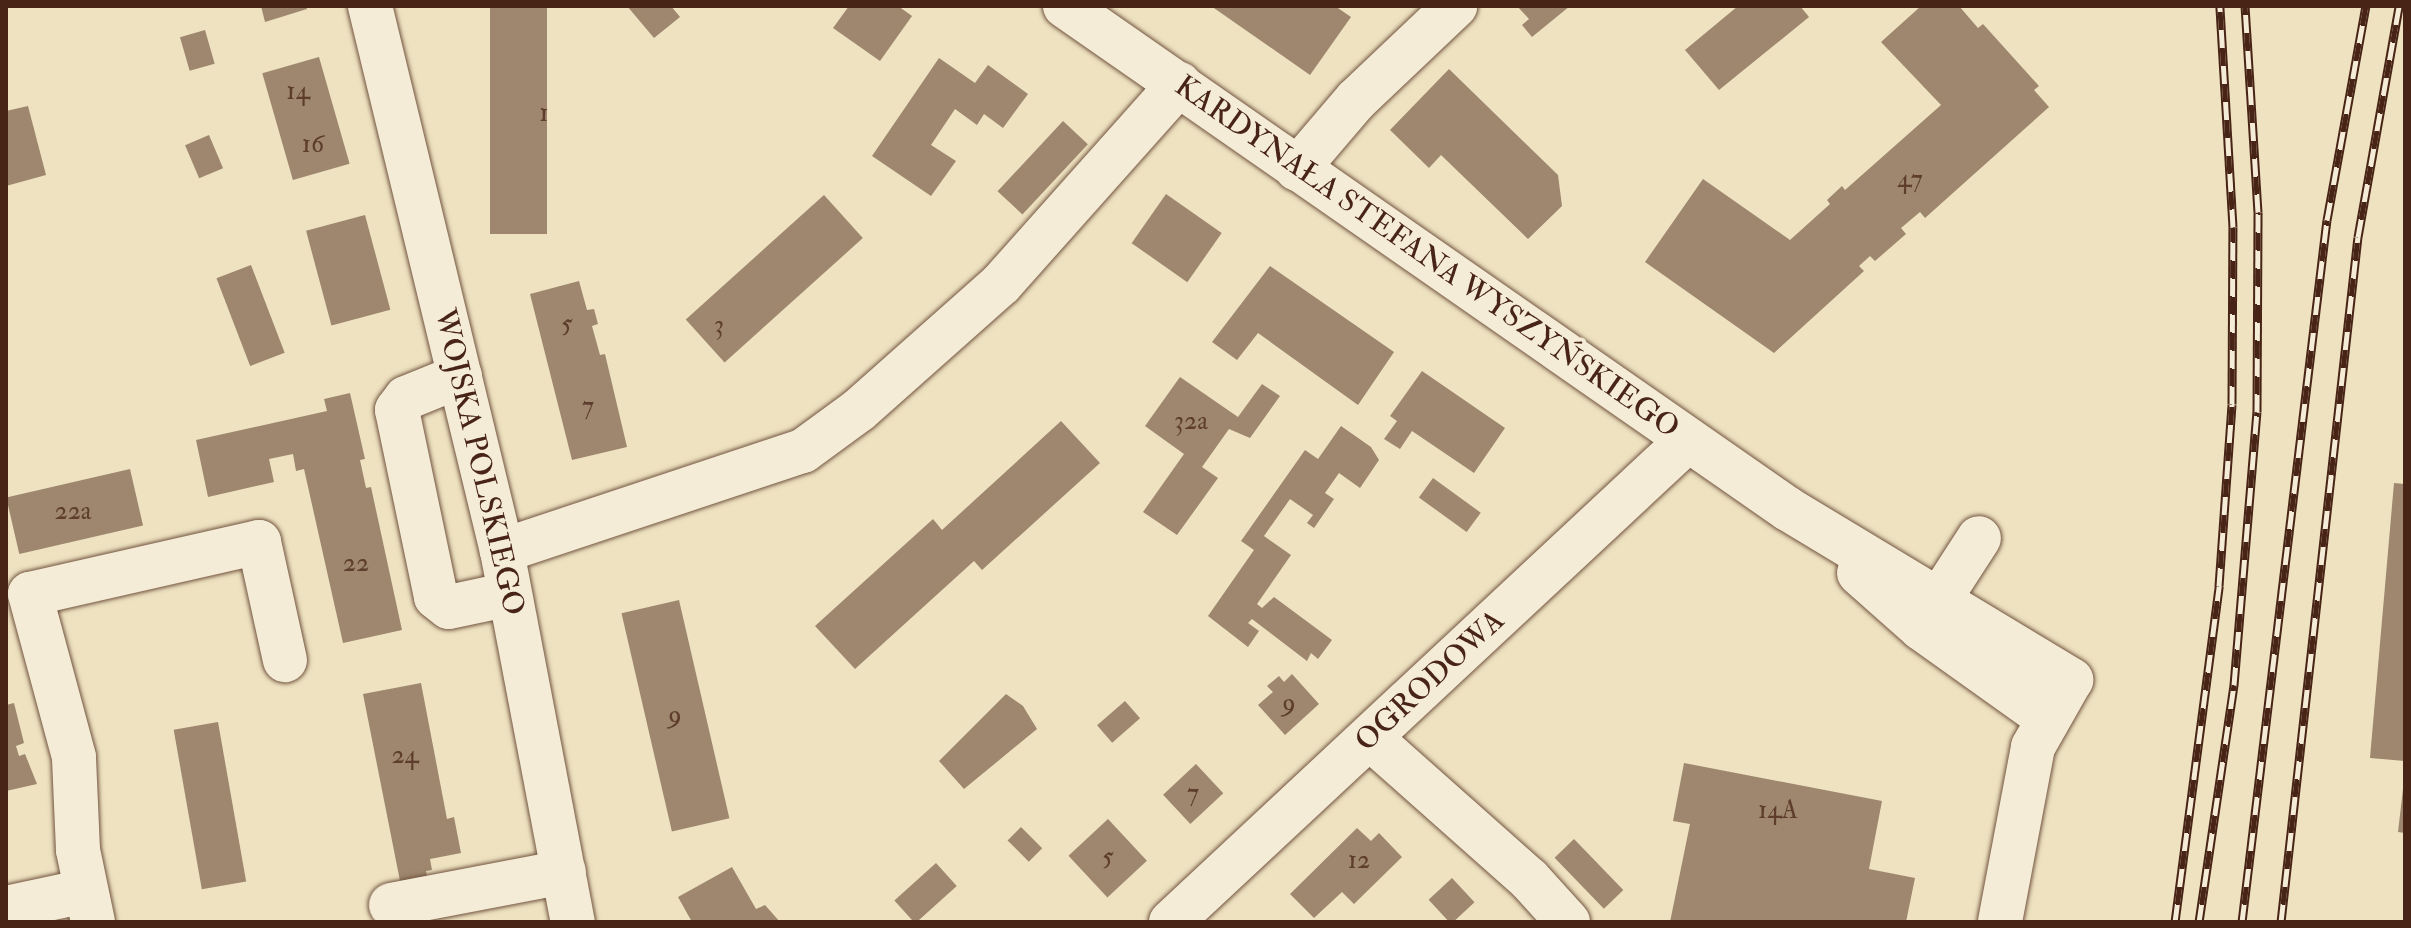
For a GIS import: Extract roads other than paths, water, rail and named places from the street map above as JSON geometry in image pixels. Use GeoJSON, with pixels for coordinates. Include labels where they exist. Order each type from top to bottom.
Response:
{"type":"FeatureCollection","features":[{"type":"Feature","properties":{"kind":"street","name":"WOJSKA POLSKIEGO"},"geometry":{"type":"LineString","coordinates":[[370,6],[502,551],[573,922]]}},
{"type":"Feature","properties":{"kind":"street","name":"KARDYNAŁA STEFANA WYSZYŃSKIEGO"},"geometry":{"type":"LineString","coordinates":[[1065,6],[1788,509],[1930,612],[2047,718],[2071,680],[1930,612]]}},
{"type":"Feature","properties":{"kind":"street"},"geometry":{"type":"LineString","coordinates":[[1297,169],[1356,100],[1455,6]]}},
{"type":"Feature","properties":{"kind":"street"},"geometry":{"type":"LineString","coordinates":[[502,551],[803,451],[859,410],[1001,284],[1179,84]]}},
{"type":"Feature","properties":{"kind":"street"},"geometry":{"type":"LineString","coordinates":[[460,376],[406,398],[397,410],[436,597],[449,607],[510,594]]}},
{"type":"Feature","properties":{"kind":"street","name":"OGRODOWA"},"geometry":{"type":"LineString","coordinates":[[1171,922],[1688,440]]}},
{"type":"Feature","properties":{"kind":"street"},"geometry":{"type":"LineString","coordinates":[[1930,612],[1979,538]]}},
{"type":"Feature","properties":{"kind":"street"},"geometry":{"type":"LineString","coordinates":[[6,908],[89,907],[74,757],[30,594],[259,542],[285,660]]}},
{"type":"Feature","properties":{"kind":"street"},"geometry":{"type":"LineString","coordinates":[[2000,922],[2029,760],[2047,718]]}},
{"type":"Feature","properties":{"kind":"street"},"geometry":{"type":"LineString","coordinates":[[1370,738],[1529,879],[1568,922]]}},
{"type":"Feature","properties":{"kind":"street"},"geometry":{"type":"LineString","coordinates":[[391,905],[564,872]]}},
{"type":"Feature","properties":{"kind":"railway"},"geometry":{"type":"LineString","coordinates":[[2175,922],[2219,586],[2232,404],[2233,227],[2220,6]]}},
{"type":"Feature","properties":{"kind":"railway"},"geometry":{"type":"LineString","coordinates":[[2199,922],[2234,685],[2257,412],[2258,212],[2245,6]]}},
{"type":"Feature","properties":{"kind":"railway"},"geometry":{"type":"LineString","coordinates":[[2242,922],[2327,220],[2366,6]]}},
{"type":"Feature","properties":{"kind":"railway"},"geometry":{"type":"LineString","coordinates":[[2281,922],[2358,237],[2399,6]]}}]}
